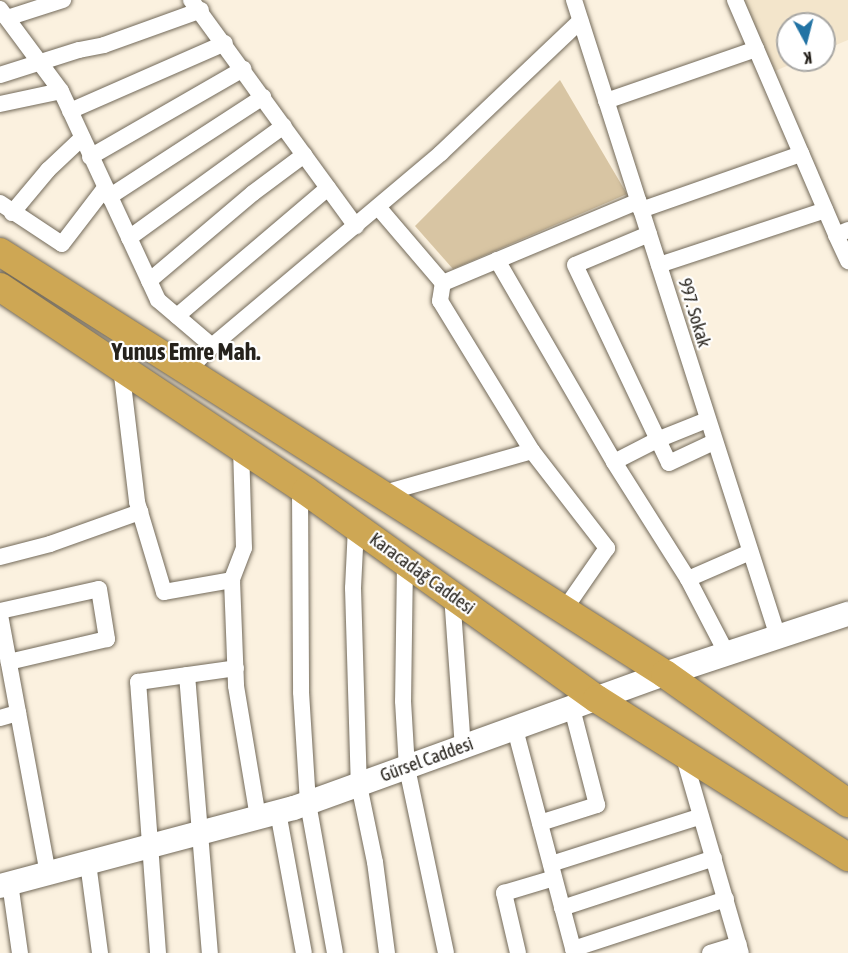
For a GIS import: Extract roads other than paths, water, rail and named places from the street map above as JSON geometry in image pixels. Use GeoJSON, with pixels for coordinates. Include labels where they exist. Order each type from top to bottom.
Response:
{"type":"FeatureCollection","features":[{"type":"Feature","properties":{"kind":"highway"},"geometry":{"type":"LineString","coordinates":[[0,252],[665,674],[848,803]]}},
{"type":"Feature","properties":{"kind":"highway","name":"Karacadağ Caddesi"},"geometry":{"type":"LineString","coordinates":[[0,287],[300,487],[452,595],[584,704],[683,754],[848,857]]}},
{"type":"Feature","properties":{"kind":"main road","name":"Gürsel Caddesi"},"geometry":{"type":"LineString","coordinates":[[5,884],[308,803],[546,719],[665,674],[848,615]]}},
{"type":"Feature","properties":{"kind":"street"},"geometry":{"type":"LineString","coordinates":[[63,0],[3,14],[61,91],[158,300],[212,346]]}},
{"type":"Feature","properties":{"kind":"street","name":"997. Sokak"},"geometry":{"type":"LineString","coordinates":[[574,0],[778,637]]}},
{"type":"Feature","properties":{"kind":"street"},"geometry":{"type":"LineString","coordinates":[[735,0],[825,210],[842,232],[848,261]]}},
{"type":"Feature","properties":{"kind":"street"},"geometry":{"type":"LineString","coordinates":[[0,75],[79,50],[104,45],[196,5],[356,226]]}},
{"type":"Feature","properties":{"kind":"street"},"geometry":{"type":"LineString","coordinates":[[187,371],[212,346],[441,153],[580,21]]}},
{"type":"Feature","properties":{"kind":"street"},"geometry":{"type":"LineString","coordinates":[[70,111],[225,43]]}},
{"type":"Feature","properties":{"kind":"street"},"geometry":{"type":"LineString","coordinates":[[606,101],[756,49]]}},
{"type":"Feature","properties":{"kind":"street"},"geometry":{"type":"LineString","coordinates":[[90,157],[243,69]]}},
{"type":"Feature","properties":{"kind":"street"},"geometry":{"type":"LineString","coordinates":[[0,104],[61,91]]}},
{"type":"Feature","properties":{"kind":"street"},"geometry":{"type":"LineString","coordinates":[[82,138],[6,208],[62,244],[107,192],[263,97]]}},
{"type":"Feature","properties":{"kind":"street"},"geometry":{"type":"LineString","coordinates":[[129,238],[284,126]]}},
{"type":"Feature","properties":{"kind":"street"},"geometry":{"type":"LineString","coordinates":[[443,283],[640,206],[801,154]]}},
{"type":"Feature","properties":{"kind":"street"},"geometry":{"type":"LineString","coordinates":[[149,281],[253,193],[304,155]]}},
{"type":"Feature","properties":{"kind":"street"},"geometry":{"type":"LineString","coordinates":[[177,316],[328,188]]}},
{"type":"Feature","properties":{"kind":"street"},"geometry":{"type":"LineString","coordinates":[[378,207],[443,283]]}},
{"type":"Feature","properties":{"kind":"street"},"geometry":{"type":"LineString","coordinates":[[659,265],[825,210]]}},
{"type":"Feature","properties":{"kind":"street"},"geometry":{"type":"LineString","coordinates":[[649,234],[575,265],[669,463],[714,442]]}},
{"type":"Feature","properties":{"kind":"street"},"geometry":{"type":"LineString","coordinates":[[497,260],[614,462],[688,579],[727,654]]}},
{"type":"Feature","properties":{"kind":"street"},"geometry":{"type":"LineString","coordinates":[[443,283],[440,301],[532,451],[607,548],[564,610]]}},
{"type":"Feature","properties":{"kind":"street"},"geometry":{"type":"LineString","coordinates":[[121,367],[140,512],[164,592],[232,580]]}},
{"type":"Feature","properties":{"kind":"street"},"geometry":{"type":"LineString","coordinates":[[614,462],[657,440],[707,420]]}},
{"type":"Feature","properties":{"kind":"street"},"geometry":{"type":"LineString","coordinates":[[241,447],[244,548],[232,580],[236,668],[268,815],[304,953]]}},
{"type":"Feature","properties":{"kind":"street"},"geometry":{"type":"LineString","coordinates":[[381,494],[532,451]]}},
{"type":"Feature","properties":{"kind":"street"},"geometry":{"type":"LineString","coordinates":[[300,487],[301,692],[308,803],[335,953]]}},
{"type":"Feature","properties":{"kind":"street"},"geometry":{"type":"LineString","coordinates":[[0,557],[50,544],[140,512]]}},
{"type":"Feature","properties":{"kind":"street"},"geometry":{"type":"LineString","coordinates":[[356,527],[353,588],[360,785],[375,862],[387,953]]}},
{"type":"Feature","properties":{"kind":"street"},"geometry":{"type":"LineString","coordinates":[[688,579],[750,552]]}},
{"type":"Feature","properties":{"kind":"street"},"geometry":{"type":"LineString","coordinates":[[405,562],[403,701],[406,768],[446,953]]}},
{"type":"Feature","properties":{"kind":"street"},"geometry":{"type":"LineString","coordinates":[[0,611],[99,589],[107,639],[5,655]]}},
{"type":"Feature","properties":{"kind":"street"},"geometry":{"type":"LineString","coordinates":[[452,595],[463,747]]}},
{"type":"Feature","properties":{"kind":"street"},"geometry":{"type":"LineString","coordinates":[[0,615],[5,655],[48,873]]}},
{"type":"Feature","properties":{"kind":"street"},"geometry":{"type":"LineString","coordinates":[[158,953],[148,847],[138,682],[236,668]]}},
{"type":"Feature","properties":{"kind":"street"},"geometry":{"type":"LineString","coordinates":[[187,675],[202,833],[210,953]]}},
{"type":"Feature","properties":{"kind":"street"},"geometry":{"type":"LineString","coordinates":[[540,823],[597,805],[584,704]]}},
{"type":"Feature","properties":{"kind":"street"},"geometry":{"type":"LineString","coordinates":[[0,718],[18,713]]}},
{"type":"Feature","properties":{"kind":"street"},"geometry":{"type":"LineString","coordinates":[[515,729],[573,951],[726,899]]}},
{"type":"Feature","properties":{"kind":"street"},"geometry":{"type":"LineString","coordinates":[[683,754],[740,948],[710,953]]}},
{"type":"Feature","properties":{"kind":"street"},"geometry":{"type":"LineString","coordinates":[[518,953],[504,893],[552,871],[701,816]]}},
{"type":"Feature","properties":{"kind":"street"},"geometry":{"type":"LineString","coordinates":[[562,908],[714,858]]}},
{"type":"Feature","properties":{"kind":"street"},"geometry":{"type":"LineString","coordinates":[[88,863],[100,953]]}},
{"type":"Feature","properties":{"kind":"street"},"geometry":{"type":"LineString","coordinates":[[5,884],[20,953]]}},
{"type":"Feature","properties":{"kind":"district","name":"Yunus Emre Mah."},"geometry":{"type":"Point","coordinates":[186,352]}}]}
